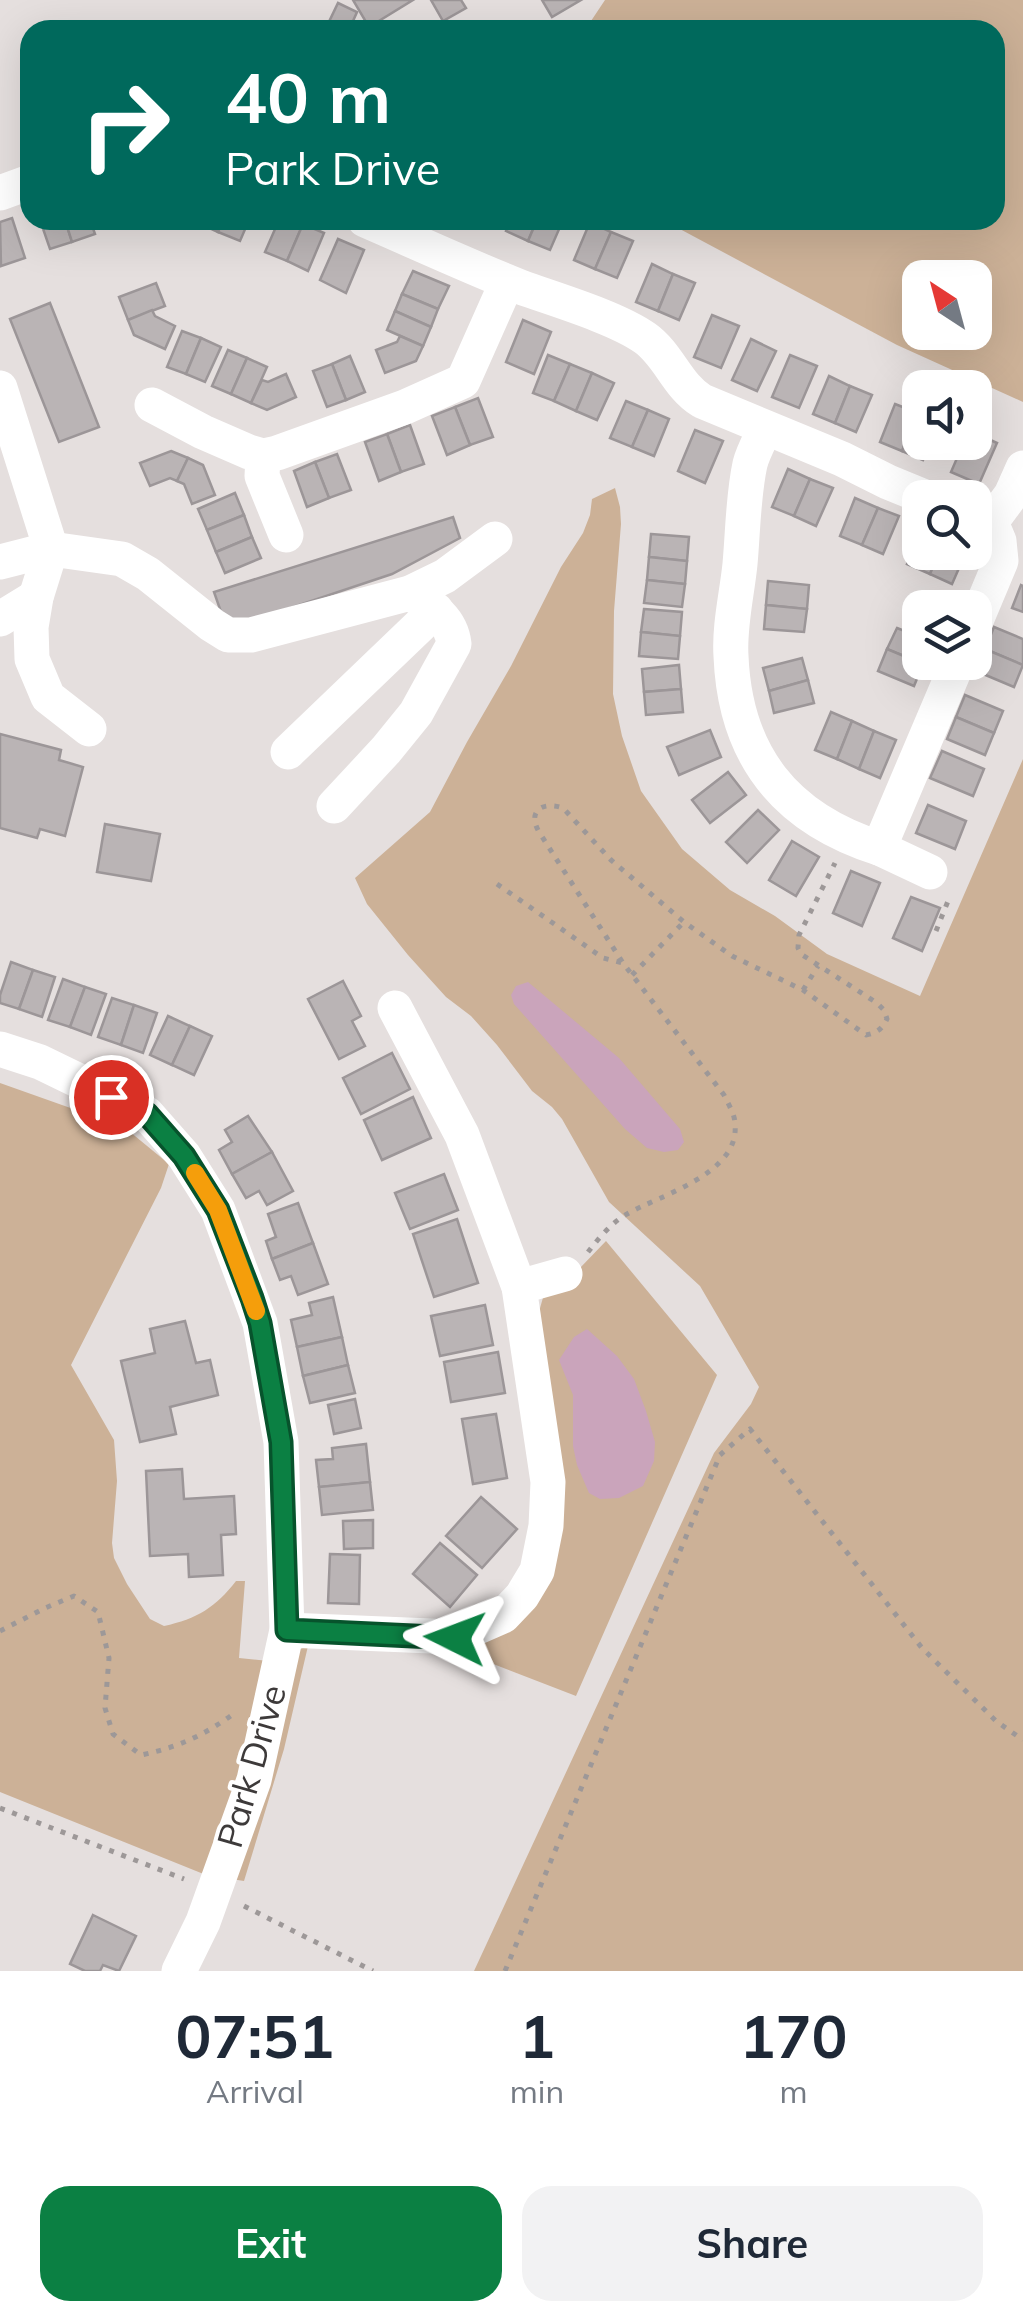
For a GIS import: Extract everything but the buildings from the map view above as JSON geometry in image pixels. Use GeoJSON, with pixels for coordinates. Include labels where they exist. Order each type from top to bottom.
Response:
{"type":"FeatureCollection","features":[{"type":"Feature","properties":{"kind":"street"},"geometry":{"type":"LineString","coordinates":[[389,230],[644,337],[693,396],[902,488]]}},
{"type":"Feature","properties":{"kind":"street"},"geometry":{"type":"LineString","coordinates":[[152,405],[203,432],[262,456],[277,453],[405,407],[463,381],[507,282]]}},
{"type":"Feature","properties":{"kind":"street"},"geometry":{"type":"LineString","coordinates":[[0,388],[51,549],[36,597],[31,627],[32,659],[48,697],[89,729]]}},
{"type":"Feature","properties":{"kind":"street"},"geometry":{"type":"LineString","coordinates":[[766,429],[751,462],[730,653],[737,714],[762,769],[817,821],[930,872]]}},
{"type":"Feature","properties":{"kind":"street"},"geometry":{"type":"LineString","coordinates":[[262,456],[262,476],[286,535]]}},
{"type":"Feature","properties":{"kind":"street"},"geometry":{"type":"LineString","coordinates":[[992,511],[1011,495],[1023,468]]}},
{"type":"Feature","properties":{"kind":"street"},"geometry":{"type":"LineString","coordinates":[[989,590],[1002,561],[999,541],[992,531]]}},
{"type":"Feature","properties":{"kind":"street"},"geometry":{"type":"LineString","coordinates":[[288,752],[445,576],[495,539]]}},
{"type":"Feature","properties":{"kind":"street"},"geometry":{"type":"LineString","coordinates":[[0,562],[51,549],[122,560],[148,574],[228,635],[251,635],[423,601]]}},
{"type":"Feature","properties":{"kind":"street"},"geometry":{"type":"LineString","coordinates":[[0,620],[36,597]]}},
{"type":"Feature","properties":{"kind":"street"},"geometry":{"type":"LineString","coordinates":[[334,806],[416,712],[454,644],[450,625],[423,601]]}},
{"type":"Feature","properties":{"kind":"street"},"geometry":{"type":"LineString","coordinates":[[864,843],[949,680]]}},
{"type":"Feature","properties":{"kind":"street"},"geometry":{"type":"LineString","coordinates":[[287,1630],[455,1638],[503,1616],[522,1596],[537,1571],[546,1526],[548,1482],[520,1286],[462,1134],[395,1008]]}},
{"type":"Feature","properties":{"kind":"street","name":"Park Drive"},"geometry":{"type":"LineString","coordinates":[[0,1049],[40,1062],[147,1114],[184,1156],[218,1210],[260,1323],[281,1442],[287,1630],[254,1780],[216,1893],[179,1971]]}},
{"type":"Feature","properties":{"kind":"street"},"geometry":{"type":"LineString","coordinates":[[520,1286],[575,1267]]}},
{"type":"Feature","properties":{"kind":"path"},"geometry":{"type":"LineString","coordinates":[[575,1267],[625,1215],[704,1175],[724,1155],[735,1134],[734,1116],[724,1095],[623,964],[538,832],[534,814],[552,804],[563,808],[611,860],[684,922],[732,956],[803,990],[866,1035],[883,1028],[887,1019],[884,1010],[801,954],[798,948],[799,936],[864,843]]}},
{"type":"Feature","properties":{"kind":"path"},"geometry":{"type":"LineString","coordinates":[[497,884],[603,958],[623,964]]}},
{"type":"Feature","properties":{"kind":"path"},"geometry":{"type":"LineString","coordinates":[[632,975],[684,922]]}},
{"type":"Feature","properties":{"kind":"path"},"geometry":{"type":"LineString","coordinates":[[803,990],[818,966]]}},
{"type":"Feature","properties":{"kind":"path"},"geometry":{"type":"LineString","coordinates":[[505,1971],[720,1456],[750,1429],[922,1648],[996,1721],[1023,1740]]}},
{"type":"Feature","properties":{"kind":"path"},"geometry":{"type":"LineString","coordinates":[[0,1631],[74,1596],[98,1612],[109,1658],[105,1708],[113,1734],[141,1755],[172,1748],[239,1710],[254,1706],[269,1709]]}},
{"type":"Feature","properties":{"kind":"path"},"geometry":{"type":"LineString","coordinates":[[0,1808],[216,1893],[373,1971]]}},
{"type":"Feature","properties":{"kind":"shaded area"},"geometry":{"type":"Polygon","coordinates":[[[605,0],[1023,0],[1023,402],[992,388],[992,370],[952,370],[908,350],[992,350],[992,260],[902,260],[902,347],[682,230],[1005,230],[1005,20],[592,20],[605,0]]]}},
{"type":"Feature","properties":{"kind":"shaded area"},"geometry":{"type":"Polygon","coordinates":[[[615,488],[621,524],[613,694],[622,736],[641,791],[682,849],[730,890],[775,916],[827,954],[920,996],[1023,759],[1023,1971],[474,1971],[714,1453],[759,1387],[700,1286],[609,1202],[562,1119],[532,1091],[471,1016],[446,997],[408,955],[367,904],[355,878],[430,812],[583,533],[592,499],[615,488]]]}},
{"type":"Feature","properties":{"kind":"shaded area"},"geometry":{"type":"Polygon","coordinates":[[[528,982],[619,1058],[680,1129],[684,1142],[678,1150],[647,1148],[625,1129],[514,1004],[511,995],[516,986],[528,982]]]}},
{"type":"Feature","properties":{"kind":"shaded area"},"geometry":{"type":"Polygon","coordinates":[[[0,1083],[124,1127],[169,1164],[161,1188],[71,1365],[114,1440],[114,1558],[150,1619],[164,1626],[186,1620],[213,1605],[236,1581],[245,1581],[239,1658],[269,1661],[308,1646],[284,1749],[244,1881],[206,1875],[0,1792],[0,1083]]]}},
{"type":"Feature","properties":{"kind":"shaded area"},"geometry":{"type":"Polygon","coordinates":[[[606,1241],[717,1375],[576,1696],[452,1648],[536,1599],[535,1326],[544,1294],[579,1269],[606,1241]]]}},
{"type":"Feature","properties":{"kind":"shaded area"},"geometry":{"type":"Polygon","coordinates":[[[587,1329],[617,1356],[634,1379],[655,1442],[654,1461],[643,1486],[619,1498],[600,1499],[589,1493],[573,1446],[573,1395],[559,1360],[574,1337],[587,1329]]]}},
{"type":"Feature","properties":{"kind":"slow traffic"},"geometry":{"type":"LineString","coordinates":[[195,1173],[218,1210],[256,1311]]}},
{"type":"Feature","properties":{"kind":"route"},"geometry":{"type":"LineString","coordinates":[[111,1097],[147,1114],[184,1156],[218,1210],[252,1298],[281,1442],[287,1630],[455,1638]]}}]}
